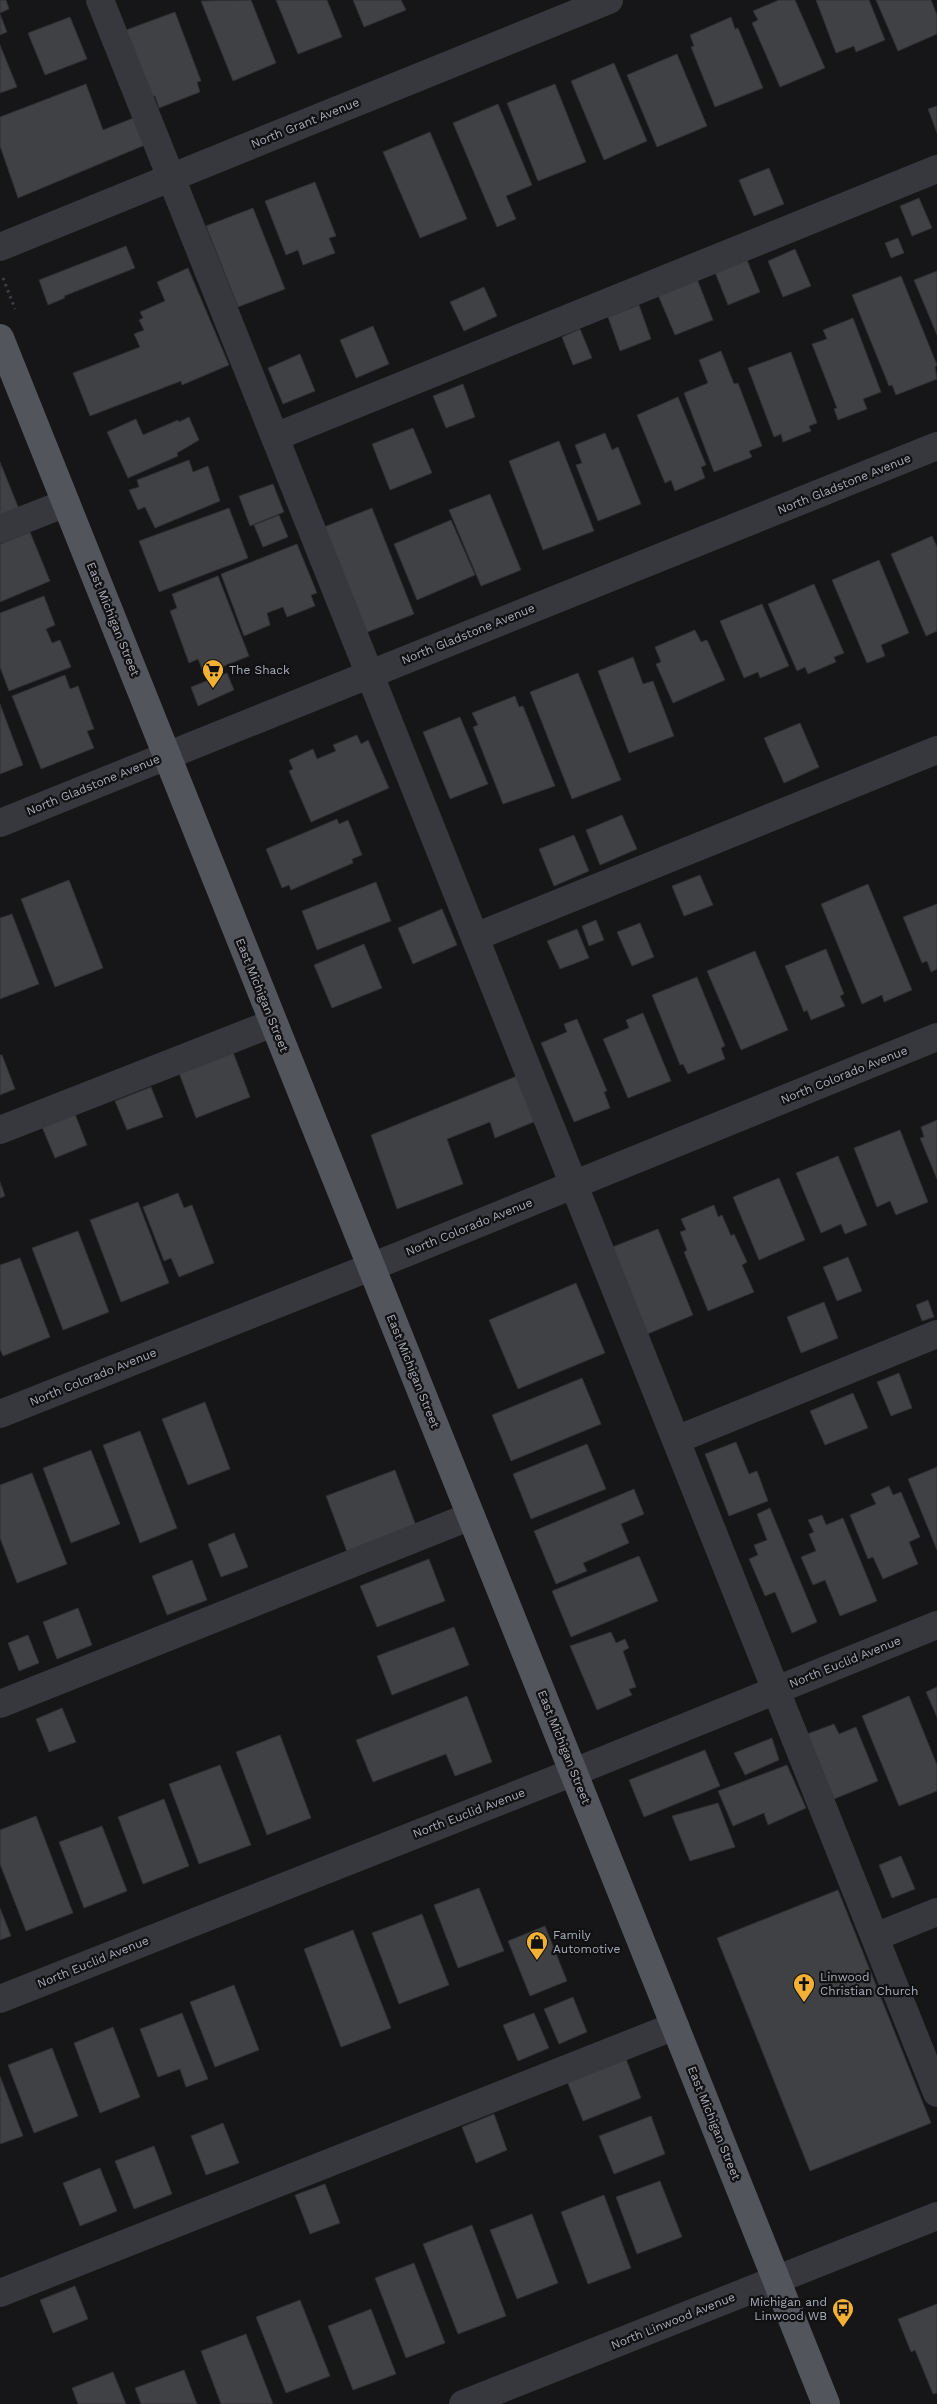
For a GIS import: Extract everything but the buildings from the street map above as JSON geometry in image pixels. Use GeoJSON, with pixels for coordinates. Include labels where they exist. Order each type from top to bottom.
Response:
{"type":"FeatureCollection","features":[{"type":"Feature","properties":{"kind":"main road","name":"East Michigan Street"},"geometry":{"type":"LineString","coordinates":[[0,338],[826,2404]]}},
{"type":"Feature","properties":{"kind":"street"},"geometry":{"type":"LineString","coordinates":[[100,0],[937,2093]]}},
{"type":"Feature","properties":{"kind":"street","name":"North Grant Avenue"},"geometry":{"type":"LineString","coordinates":[[0,247],[609,0]]}},
{"type":"Feature","properties":{"kind":"street"},"geometry":{"type":"LineString","coordinates":[[275,436],[937,169]]}},
{"type":"Feature","properties":{"kind":"street","name":"North Gladstone Avenue"},"geometry":{"type":"LineString","coordinates":[[0,823],[937,446]]}},
{"type":"Feature","properties":{"kind":"street"},"geometry":{"type":"LineString","coordinates":[[0,530],[66,503]]}},
{"type":"Feature","properties":{"kind":"street"},"geometry":{"type":"LineString","coordinates":[[475,937],[937,750]]}},
{"type":"Feature","properties":{"kind":"street"},"geometry":{"type":"LineString","coordinates":[[0,1130],[273,1023]]}},
{"type":"Feature","properties":{"kind":"street","name":"North Colorado Avenue"},"geometry":{"type":"LineString","coordinates":[[0,1414],[574,1185],[937,1037]]}},
{"type":"Feature","properties":{"kind":"street"},"geometry":{"type":"LineString","coordinates":[[676,1440],[937,1334]]}},
{"type":"Feature","properties":{"kind":"street"},"geometry":{"type":"LineString","coordinates":[[0,1704],[471,1516]]}},
{"type":"Feature","properties":{"kind":"street","name":"North Euclid Avenue"},"geometry":{"type":"LineString","coordinates":[[0,1999],[574,1772],[937,1624]]}},
{"type":"Feature","properties":{"kind":"street"},"geometry":{"type":"LineString","coordinates":[[875,1937],[937,1912]]}},
{"type":"Feature","properties":{"kind":"street"},"geometry":{"type":"LineString","coordinates":[[0,2292],[675,2026]]}},
{"type":"Feature","properties":{"kind":"street","name":"North Linwood Avenue"},"geometry":{"type":"LineString","coordinates":[[463,2404],[937,2216]]}},
{"type":"Feature","properties":{"kind":"place","name":"The Shack"},"geometry":{"type":"Point","coordinates":[213,689]}},
{"type":"Feature","properties":{"kind":"place","name":"Family Automotive"},"geometry":{"type":"Point","coordinates":[537,1961]}},
{"type":"Feature","properties":{"kind":"place","name":"Linwood Christian Church"},"geometry":{"type":"Point","coordinates":[804,2003]}},
{"type":"Feature","properties":{"kind":"place","name":"Michigan and Linwood WB"},"geometry":{"type":"Point","coordinates":[843,2328]}}]}
